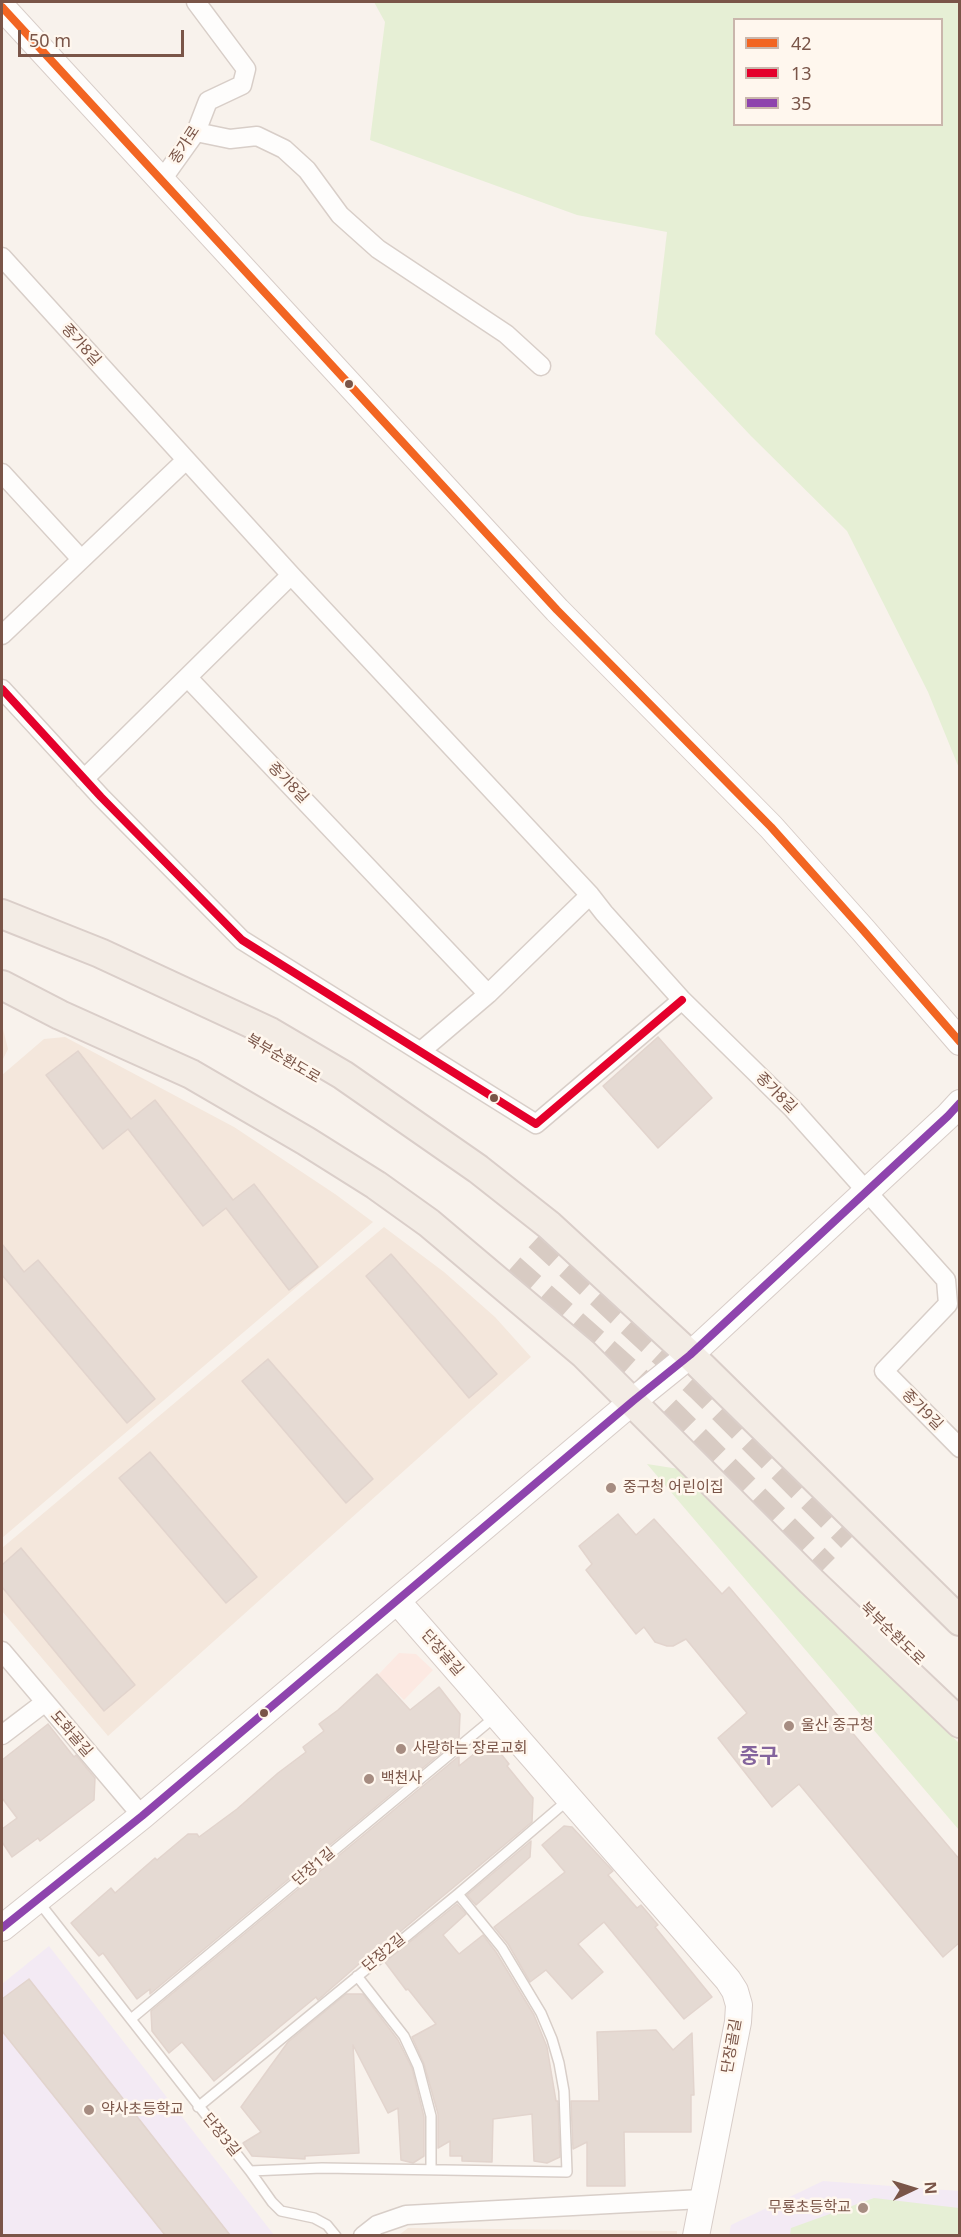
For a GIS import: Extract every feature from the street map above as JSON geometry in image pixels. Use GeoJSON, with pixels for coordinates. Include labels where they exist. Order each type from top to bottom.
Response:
{"type":"FeatureCollection","features":[{"type":"Feature","properties":{"kind":"main road","name":"종가로"},"geometry":{"type":"LineString","coordinates":[[2,7],[160,182],[557,610],[771,827],[960,1042]]}},
{"type":"Feature","properties":{"kind":"main road"},"geometry":{"type":"LineString","coordinates":[[2,914],[100,952],[270,1032],[343,1075],[478,1169],[549,1225],[690,1355],[960,1621]]}},
{"type":"Feature","properties":{"kind":"main road","name":"북부순환도로"},"geometry":{"type":"LineString","coordinates":[[2,925],[210,1020],[263,1047],[334,1088],[469,1182],[538,1237]]}},
{"type":"Feature","properties":{"kind":"main road"},"geometry":{"type":"LineString","coordinates":[[2,967],[141,1031],[241,1083],[382,1171],[438,1209],[511,1268]]}},
{"type":"Feature","properties":{"kind":"main road"},"geometry":{"type":"LineString","coordinates":[[2,985],[60,1015],[191,1074],[306,1141],[376,1185],[429,1223],[584,1354],[811,1581],[960,1723]]}},
{"type":"Feature","properties":{"kind":"main road"},"geometry":{"type":"LineString","coordinates":[[2,1928],[142,1816],[690,1355],[960,1103]]}},
{"type":"Feature","properties":{"kind":"main road"},"geometry":{"type":"LineString","coordinates":[[851,1538],[960,1644]]}},
{"type":"Feature","properties":{"kind":"main road","name":"북부순환도로"},"geometry":{"type":"LineString","coordinates":[[825,1568],[960,1700]]}},
{"type":"Feature","properties":{"kind":"main road","name":"단장골길"},"geometry":{"type":"LineString","coordinates":[[397,1601],[728,1980],[735,1991],[739,2005],[738,2022],[696,2235]]}},
{"type":"Feature","properties":{"kind":"street","name":"종가로"},"geometry":{"type":"LineString","coordinates":[[160,182],[196,132],[208,101],[242,85],[246,69],[196,2]]}},
{"type":"Feature","properties":{"kind":"street"},"geometry":{"type":"LineString","coordinates":[[196,132],[230,139],[257,136],[284,149],[307,170],[340,215],[378,249],[506,334],[541,366]]}},
{"type":"Feature","properties":{"kind":"street","name":"종가8길"},"geometry":{"type":"LineString","coordinates":[[2,257],[291,574],[590,895],[682,1000],[792,1108],[866,1191],[953,1282]]}},
{"type":"Feature","properties":{"kind":"street"},"geometry":{"type":"LineString","coordinates":[[2,635],[186,460]]}},
{"type":"Feature","properties":{"kind":"street"},"geometry":{"type":"LineString","coordinates":[[2,473],[81,559]]}},
{"type":"Feature","properties":{"kind":"street"},"geometry":{"type":"LineString","coordinates":[[84,779],[291,574]]}},
{"type":"Feature","properties":{"kind":"street","name":"종가8길"},"geometry":{"type":"LineString","coordinates":[[188,678],[488,994]]}},
{"type":"Feature","properties":{"kind":"street"},"geometry":{"type":"LineString","coordinates":[[2,689],[84,779],[242,940],[536,1124],[682,1000]]}},
{"type":"Feature","properties":{"kind":"street"},"geometry":{"type":"LineString","coordinates":[[421,1051],[488,994],[590,895]]}},
{"type":"Feature","properties":{"kind":"street","name":"종가9길"},"geometry":{"type":"LineString","coordinates":[[953,1282],[948,1304],[884,1371],[960,1448]]}},
{"type":"Feature","properties":{"kind":"street","name":"도화골길"},"geometry":{"type":"LineString","coordinates":[[2,1651],[142,1816]]}},
{"type":"Feature","properties":{"kind":"street"},"geometry":{"type":"LineString","coordinates":[[2,1735],[44,1703]]}},
{"type":"Feature","properties":{"kind":"street"},"geometry":{"type":"LineString","coordinates":[[363,2235],[377,2225],[406,2215],[702,2199]]}},
{"type":"Feature","properties":{"kind":"lane","name":"단장1길"},"geometry":{"type":"LineString","coordinates":[[131,2019],[497,1716]]}},
{"type":"Feature","properties":{"kind":"lane","name":"단장2길"},"geometry":{"type":"LineString","coordinates":[[198,2107],[570,1799]]}},
{"type":"Feature","properties":{"kind":"lane","name":"단장3길"},"geometry":{"type":"LineString","coordinates":[[37,1899],[250,2171],[322,2168],[567,2172],[564,2091],[552,2039],[541,2013],[502,1948],[458,1894]]}},
{"type":"Feature","properties":{"kind":"lane"},"geometry":{"type":"LineString","coordinates":[[357,1976],[404,2036],[418,2066],[430,2116],[431,2170]]}},
{"type":"Feature","properties":{"kind":"lane"},"geometry":{"type":"LineString","coordinates":[[250,2171],[281,2211],[314,2218],[327,2225],[336,2235]]}},
{"type":"Feature","properties":{"kind":"shaded area"},"geometry":{"type":"Polygon","coordinates":[[[2,1025],[8,1049],[2,1061],[2,1025]]]}},
{"type":"Feature","properties":{"kind":"shaded area"},"geometry":{"type":"Polygon","coordinates":[[[65,1037],[234,1127],[373,1222],[2,1538],[2,1075],[44,1039],[65,1037]]]}},
{"type":"Feature","properties":{"kind":"shaded area"},"geometry":{"type":"Polygon","coordinates":[[[384,1227],[444,1272],[495,1317],[531,1357],[108,1736],[2,1611],[2,1548],[384,1227]]]}},
{"type":"Feature","properties":{"kind":"shaded area"},"geometry":{"type":"Polygon","coordinates":[[[399,1653],[416,1654],[433,1670],[404,1700],[378,1675],[399,1653]]]}},
{"type":"Feature","properties":{"kind":"shaded area","name":"약사초등학교"},"geometry":{"type":"Polygon","coordinates":[[[49,1946],[274,2235],[2,2236],[2,1984],[49,1946]]]}},
{"type":"Feature","properties":{"kind":"shaded area","name":"무룡초등학교"},"geometry":{"type":"Polygon","coordinates":[[[823,2181],[959,2191],[959,2235],[729,2236],[731,2225],[823,2181]]]}},
{"type":"Feature","properties":{"kind":"shaded area"},"geometry":{"type":"Polygon","coordinates":[[[408,2228],[677,2231],[677,2236],[399,2235],[408,2228]]]}},
{"type":"Feature","properties":{"kind":"green space"},"geometry":{"type":"Polygon","coordinates":[[[374,2],[959,2],[959,768],[928,692],[847,531],[751,436],[655,334],[667,232],[577,215],[370,140],[385,22],[374,2]]]}},
{"type":"Feature","properties":{"kind":"green space"},"geometry":{"type":"Polygon","coordinates":[[[647,1464],[679,1469],[959,1743],[959,1830],[647,1464]]]}},
{"type":"Feature","properties":{"kind":"green space"},"geometry":{"type":"Polygon","coordinates":[[[874,2198],[959,2208],[959,2235],[790,2235],[791,2228],[874,2198]]]}},
{"type":"Feature","properties":{"kind":"building"},"geometry":{"type":"Polygon","coordinates":[[[658,1037],[712,1098],[658,1148],[603,1086],[658,1037]]]}},
{"type":"Feature","properties":{"kind":"building"},"geometry":{"type":"Polygon","coordinates":[[[78,1051],[131,1119],[155,1100],[233,1200],[254,1184],[318,1267],[289,1290],[226,1208],[203,1226],[128,1129],[103,1149],[46,1075],[78,1051]]]}},
{"type":"Feature","properties":{"kind":"building"},"geometry":{"type":"Polygon","coordinates":[[[2,1244],[24,1272],[38,1260],[155,1399],[127,1423],[2,1275],[2,1244]]]}},
{"type":"Feature","properties":{"kind":"building"},"geometry":{"type":"Polygon","coordinates":[[[391,1254],[497,1374],[469,1398],[366,1276],[391,1254]]]}},
{"type":"Feature","properties":{"kind":"building"},"geometry":{"type":"Polygon","coordinates":[[[268,1359],[373,1479],[346,1503],[242,1381],[268,1359]]]}},
{"type":"Feature","properties":{"kind":"building"},"geometry":{"type":"Polygon","coordinates":[[[150,1452],[257,1577],[226,1603],[119,1478],[150,1452]]]}},
{"type":"Feature","properties":{"kind":"building","name":"울산 중구청"},"geometry":{"type":"Polygon","coordinates":[[[618,1514],[636,1535],[654,1519],[722,1594],[729,1587],[960,1860],[960,1942],[943,1957],[799,1784],[772,1807],[718,1738],[747,1713],[686,1639],[673,1646],[667,1646],[655,1642],[644,1627],[636,1634],[586,1570],[592,1564],[579,1546],[618,1514]]]}},
{"type":"Feature","properties":{"kind":"building"},"geometry":{"type":"Polygon","coordinates":[[[21,1548],[135,1685],[104,1711],[2,1587],[2,1565],[21,1548]]]}},
{"type":"Feature","properties":{"kind":"building"},"geometry":{"type":"Polygon","coordinates":[[[377,1674],[410,1710],[439,1687],[460,1714],[459,1738],[150,1994],[150,1989],[137,1999],[103,1953],[99,1956],[71,1923],[111,1888],[115,1893],[155,1858],[157,1860],[188,1834],[197,1834],[199,1837],[237,1809],[306,1752],[303,1747],[324,1731],[319,1724],[338,1710],[377,1674]]]}},
{"type":"Feature","properties":{"kind":"building"},"geometry":{"type":"Polygon","coordinates":[[[48,1724],[74,1757],[76,1755],[95,1778],[94,1800],[40,1841],[38,1838],[12,1857],[2,1842],[2,1829],[17,1818],[2,1798],[2,1760],[48,1724]]]}},
{"type":"Feature","properties":{"kind":"building"},"geometry":{"type":"Polygon","coordinates":[[[485,1745],[494,1745],[509,1764],[507,1766],[533,1798],[532,1822],[377,1951],[376,1949],[318,2000],[316,1997],[214,2081],[182,2042],[169,2053],[152,2031],[151,2011],[459,1756],[459,1766],[485,1745]]]}},
{"type":"Feature","properties":{"kind":"building"},"geometry":{"type":"Polygon","coordinates":[[[564,1826],[572,1827],[613,1871],[608,1875],[637,1908],[641,1905],[658,1925],[655,1927],[712,1997],[684,2019],[604,1922],[578,1944],[603,1972],[572,1999],[546,1970],[530,1982],[508,1944],[494,1927],[565,1872],[542,1845],[564,1826]]]}},
{"type":"Feature","properties":{"kind":"building"},"geometry":{"type":"Polygon","coordinates":[[[531,1841],[530,1857],[476,1905],[467,1895],[531,1841]]]}},
{"type":"Feature","properties":{"kind":"building"},"geometry":{"type":"Polygon","coordinates":[[[457,1904],[466,1914],[443,1935],[459,1954],[483,1935],[496,1952],[534,2015],[547,2047],[556,2101],[558,2101],[560,2157],[547,2163],[534,2161],[532,2114],[493,2119],[492,2162],[462,2161],[462,2156],[450,2156],[450,2141],[438,2148],[438,2114],[424,2064],[412,2037],[436,2024],[385,1962],[457,1904]]]}},
{"type":"Feature","properties":{"kind":"building"},"geometry":{"type":"Polygon","coordinates":[[[29,1979],[230,2235],[165,2235],[2,2031],[2,1999],[29,1979]]]}},
{"type":"Feature","properties":{"kind":"building"},"geometry":{"type":"Polygon","coordinates":[[[346,1994],[363,1994],[398,2040],[412,2068],[424,2117],[424,2156],[413,2163],[401,2160],[398,2108],[388,2113],[353,2045],[359,2153],[305,2156],[305,2159],[252,2156],[243,2143],[261,2132],[241,2107],[288,2042],[346,1994]]]}},
{"type":"Feature","properties":{"kind":"building"},"geometry":{"type":"Polygon","coordinates":[[[656,2030],[673,2050],[692,2033],[694,2095],[691,2095],[691,2132],[624,2132],[625,2186],[587,2186],[587,2142],[573,2149],[571,2101],[599,2101],[597,2032],[656,2030]]]}},
{"type":"Feature","properties":{"kind":"tunnel"},"geometry":{"type":"LineString","coordinates":[[538,1237],[702,1389],[851,1538]]}},
{"type":"Feature","properties":{"kind":"tunnel"},"geometry":{"type":"LineString","coordinates":[[511,1268],[634,1377],[825,1568]]}},
{"type":"Feature","properties":{"kind":"transit line","name":"42"},"geometry":{"type":"LineString","coordinates":[[2,7],[557,610],[771,827],[960,1042]]}},
{"type":"Feature","properties":{"kind":"transit line","name":"13"},"geometry":{"type":"LineString","coordinates":[[2,689],[101,797],[242,940],[536,1124],[682,1000]]}},
{"type":"Feature","properties":{"kind":"transit line","name":"35"},"geometry":{"type":"LineString","coordinates":[[2,1928],[142,1816],[690,1355],[960,1103]]}},
{"type":"Feature","properties":{"kind":"place","name":"중구청 어린이집"},"geometry":{"type":"Point","coordinates":[611,1488]}},
{"type":"Feature","properties":{"kind":"place","name":"울산 중구청"},"geometry":{"type":"Point","coordinates":[789,1726]}},
{"type":"Feature","properties":{"kind":"place","name":"사랑하는 장로교회"},"geometry":{"type":"Point","coordinates":[401,1749]}},
{"type":"Feature","properties":{"kind":"place","name":"백천사"},"geometry":{"type":"Point","coordinates":[369,1779]}},
{"type":"Feature","properties":{"kind":"place","name":"약사초등학교"},"geometry":{"type":"Point","coordinates":[89,2110]}},
{"type":"Feature","properties":{"kind":"place","name":"무룡초등학교"},"geometry":{"type":"Point","coordinates":[863,2208]}},
{"type":"Feature","properties":{"kind":"district","name":"중구"},"geometry":{"type":"Point","coordinates":[759,1757]}}]}
